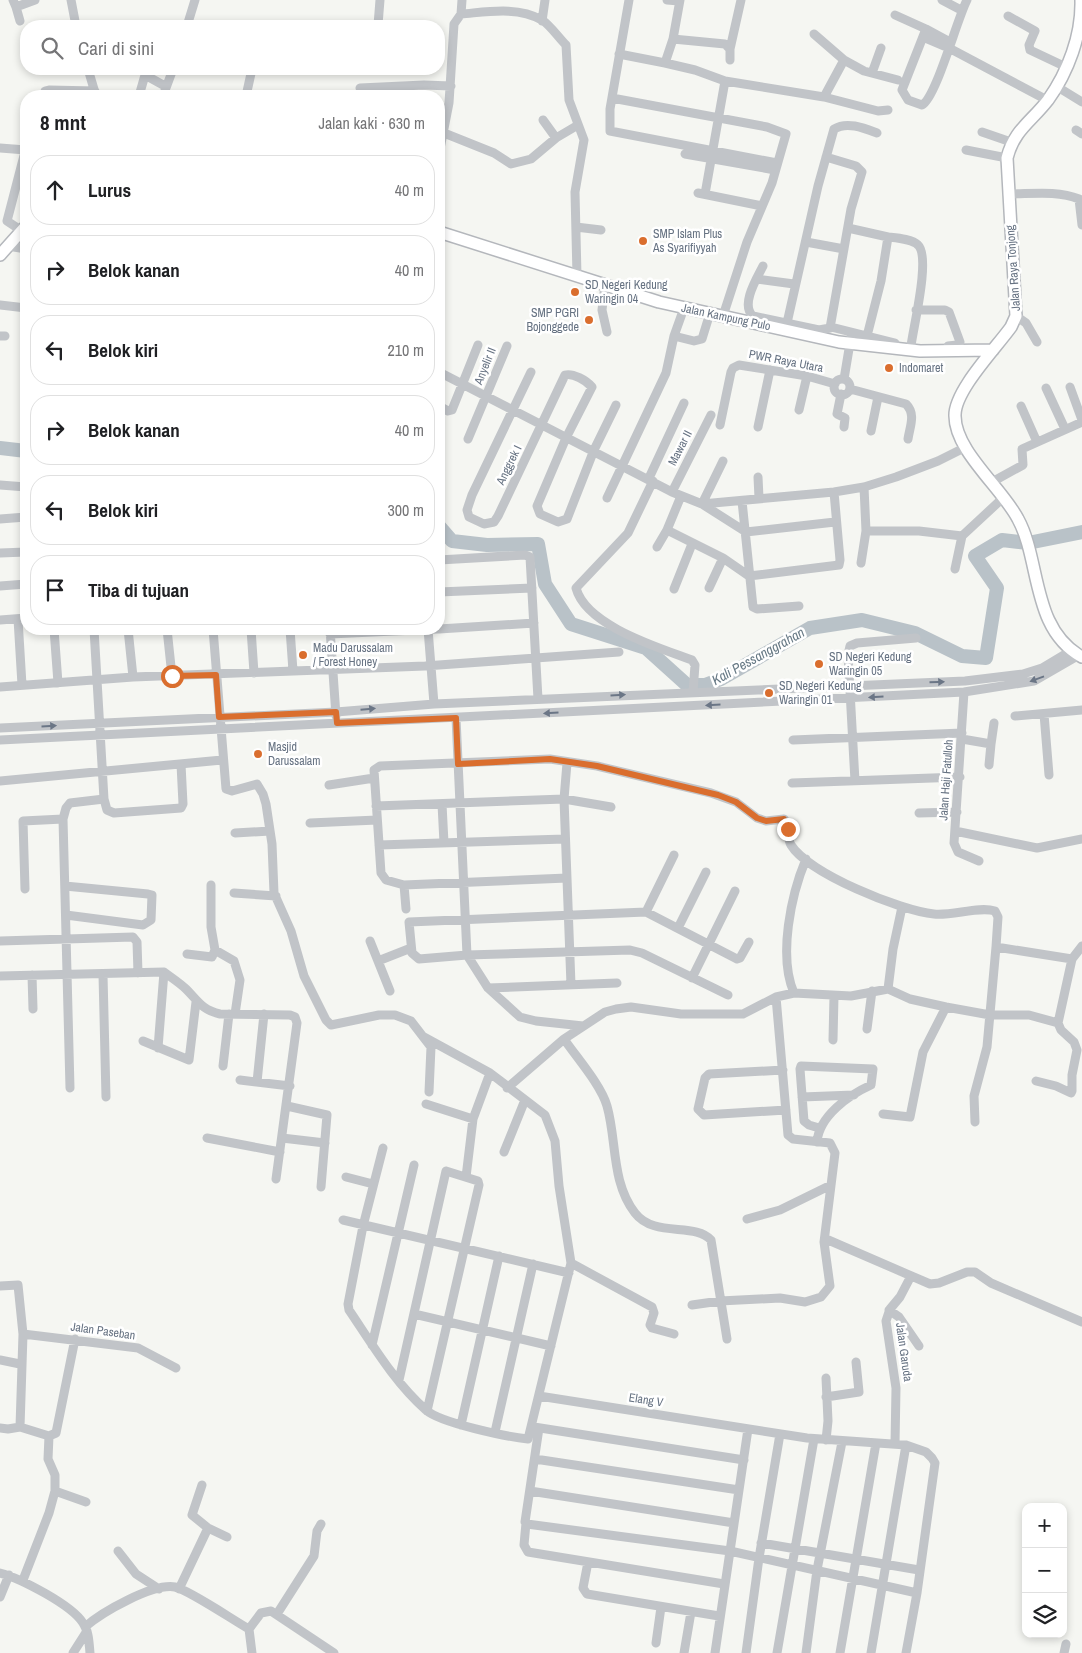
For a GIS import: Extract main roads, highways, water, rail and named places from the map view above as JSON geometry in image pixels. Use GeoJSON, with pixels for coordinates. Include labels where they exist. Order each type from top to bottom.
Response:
{"type":"FeatureCollection","features":[{"type":"Feature","properties":{"kind":"main road","name":"Jalan Raya Tonjong"},"geometry":{"type":"LineString","coordinates":[[1078,654],[1048,618],[1038,592],[1019,520],[966,447],[956,425],[956,408],[961,396],[1011,328],[1016,316],[1007,158],[1011,142],[1047,100],[1066,67],[1078,38],[1081,1]]}},
{"type":"Feature","properties":{"kind":"main road"},"geometry":{"type":"LineString","coordinates":[[4,250],[20,233]]}},
{"type":"Feature","properties":{"kind":"main road","name":"Jalan Kampung Pulo"},"geometry":{"type":"LineString","coordinates":[[445,234],[684,308],[920,351],[994,350]]}},
{"type":"Feature","properties":{"kind":"waterway","name":"Kali Pessanggrahan"},"geometry":{"type":"LineString","coordinates":[[0,448],[20,450]]}},
{"type":"Feature","properties":{"kind":"waterway","name":"Kali Pessanggrahan"},"geometry":{"type":"LineString","coordinates":[[445,533],[452,541],[487,545],[538,544],[545,584],[571,624],[646,648],[687,685],[705,685],[721,679],[810,628],[862,620],[915,633],[962,656],[986,658],[997,588],[975,556],[1002,540],[1028,543],[1082,532]]}},
{"type":"Feature","properties":{"kind":"place","name":"SMP Islam Plus As Syarifiyyah"},"geometry":{"type":"Point","coordinates":[643,241]}},
{"type":"Feature","properties":{"kind":"place","name":"SD Negeri Kedung Waringin 04"},"geometry":{"type":"Point","coordinates":[575,292]}},
{"type":"Feature","properties":{"kind":"place","name":"SMP PGRI Bojonggede"},"geometry":{"type":"Point","coordinates":[589,320]}},
{"type":"Feature","properties":{"kind":"place","name":"Indomaret"},"geometry":{"type":"Point","coordinates":[889,368]}},
{"type":"Feature","properties":{"kind":"place","name":"Madu Darussalam / Forest Honey"},"geometry":{"type":"Point","coordinates":[303,655]}},
{"type":"Feature","properties":{"kind":"place","name":"SD Negeri Kedung Waringin 05"},"geometry":{"type":"Point","coordinates":[819,664]}},
{"type":"Feature","properties":{"kind":"place","name":"SD Negeri Kedung Waringin 01"},"geometry":{"type":"Point","coordinates":[769,693]}},
{"type":"Feature","properties":{"kind":"place","name":"Masjid Darussalam"},"geometry":{"type":"Point","coordinates":[258,754]}}]}
